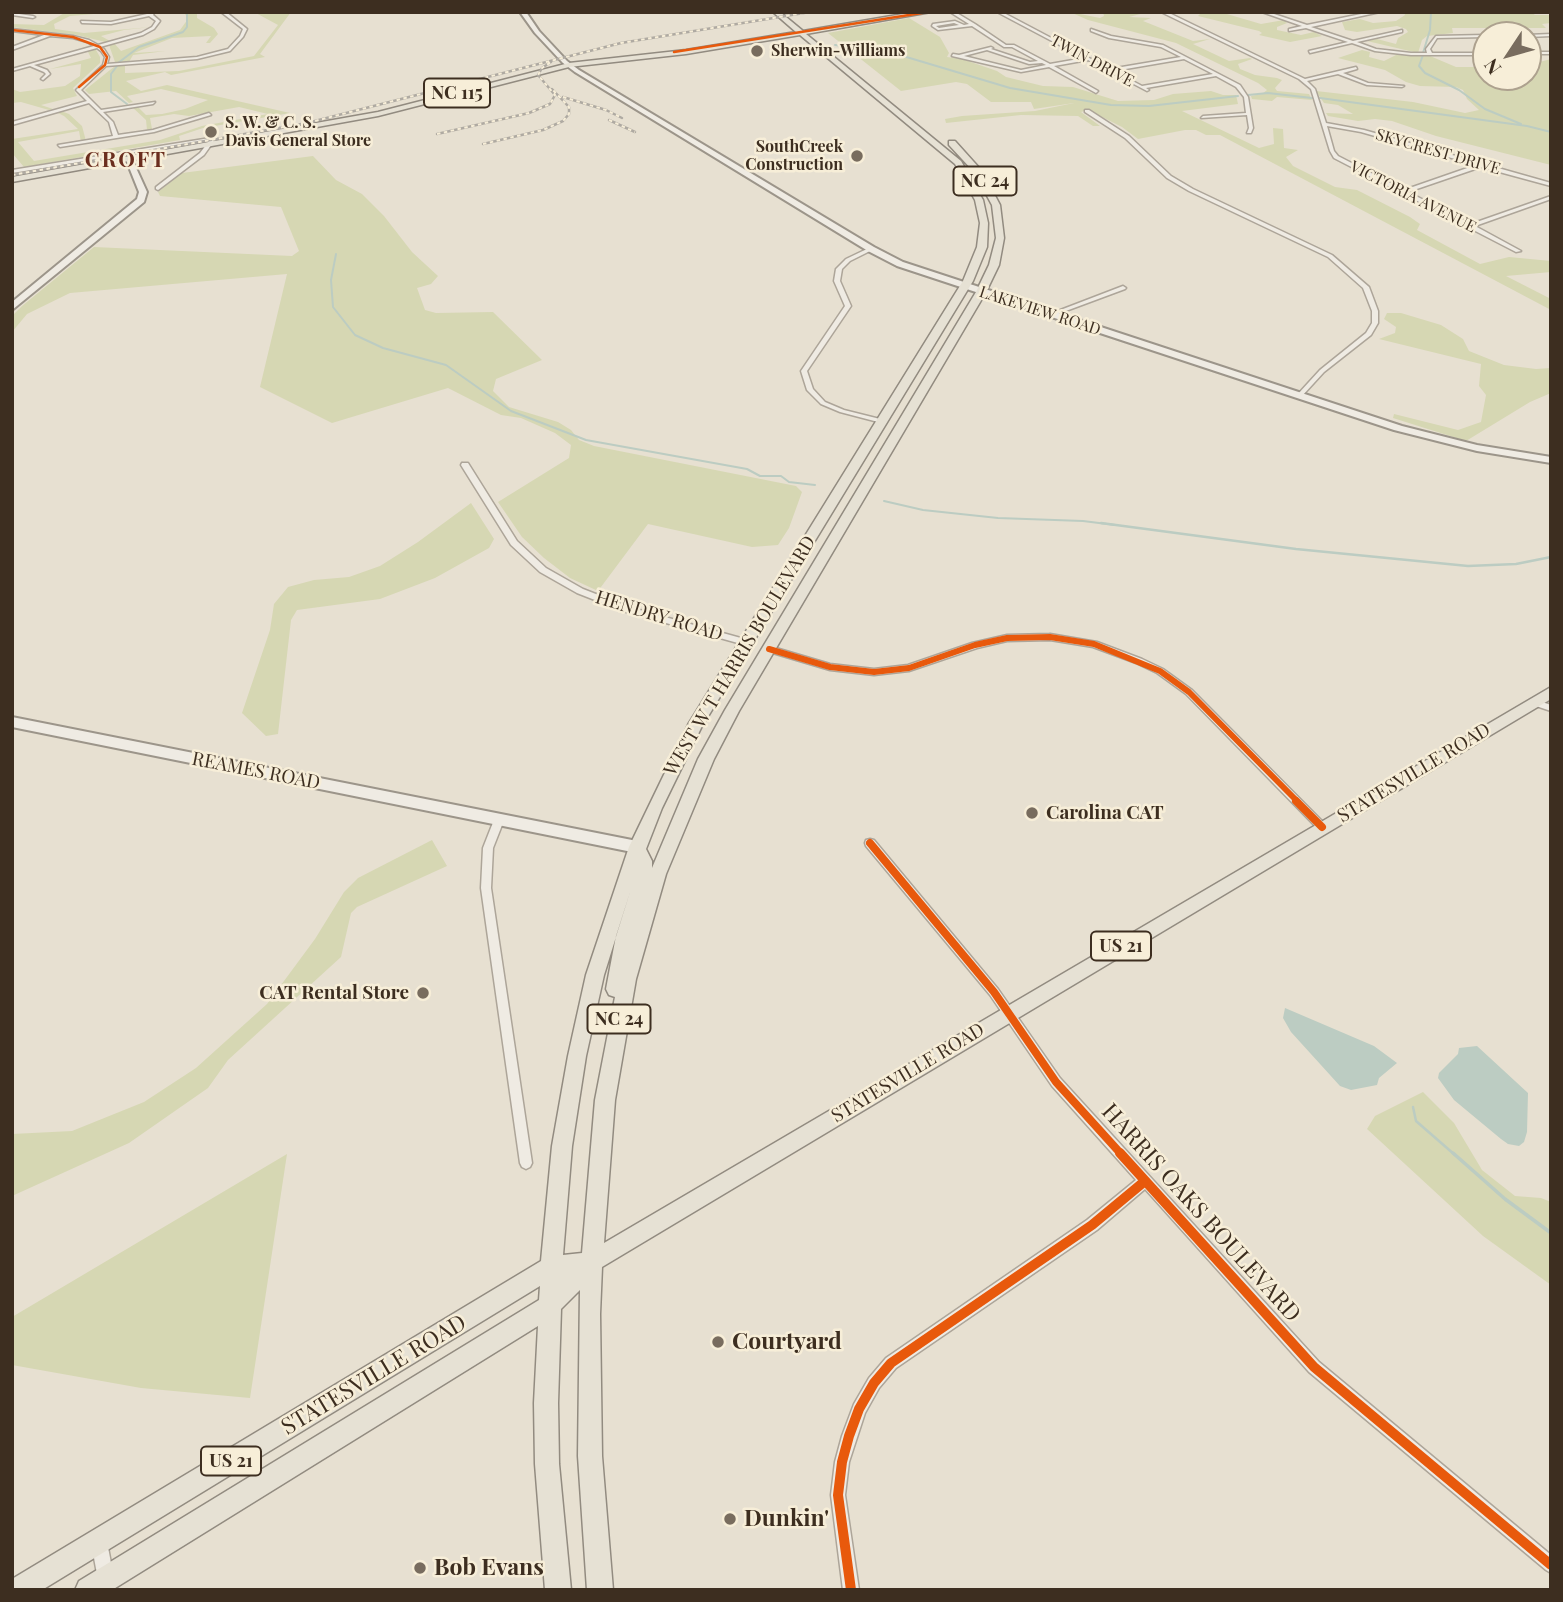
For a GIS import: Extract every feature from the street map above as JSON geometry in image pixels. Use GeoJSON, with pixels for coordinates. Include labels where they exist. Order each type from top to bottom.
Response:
{"type":"FeatureCollection","features":[{"type":"Feature","properties":{"kind":"main road","name":"LAKEVIEW ROAD"},"geometry":{"type":"LineString","coordinates":[[523,12],[531,26],[569,65],[900,264],[1448,442],[1551,460]]}},
{"type":"Feature","properties":{"kind":"main road","name":"WEST W T HARRIS BOULEVARD"},"geometry":{"type":"LineString","coordinates":[[558,1590],[547,1464],[550,1268],[564,1135],[585,1014],[617,902],[637,847],[680,752],[965,286],[980,257],[984,223],[975,191],[958,163],[920,124],[806,32],[776,12]]}},
{"type":"Feature","properties":{"kind":"main road","name":"WEST W T HARRIS BOULEVARD"},"geometry":{"type":"LineString","coordinates":[[788,12],[806,32]]}},
{"type":"Feature","properties":{"kind":"main road","name":"NC 115"},"geometry":{"type":"LineString","coordinates":[[677,52],[911,12]]}},
{"type":"Feature","properties":{"kind":"main road","name":"NC 115"},"geometry":{"type":"LineString","coordinates":[[12,180],[378,114],[569,65],[677,52],[928,12]]}},
{"type":"Feature","properties":{"kind":"main road"},"geometry":{"type":"LineString","coordinates":[[677,52],[752,38]]}},
{"type":"Feature","properties":{"kind":"main road"},"geometry":{"type":"LineString","coordinates":[[920,124],[963,160],[973,164]]}},
{"type":"Feature","properties":{"kind":"main road","name":"WEST W T HARRIS BOULEVARD"},"geometry":{"type":"LineString","coordinates":[[600,1590],[589,1397],[591,1262],[600,1146],[611,1058],[637,942],[669,844],[706,759],[981,292],[999,248],[1000,230],[996,205],[987,184],[973,164],[944,137]]}},
{"type":"Feature","properties":{"kind":"main road"},"geometry":{"type":"LineString","coordinates":[[12,307],[141,200],[142,191],[128,159]]}},
{"type":"Feature","properties":{"kind":"main road"},"geometry":{"type":"LineString","coordinates":[[958,163],[970,169],[996,205]]}},
{"type":"Feature","properties":{"kind":"main road","name":"STATESVILLE ROAD"},"geometry":{"type":"LineString","coordinates":[[101,1586],[548,1307],[591,1262],[1551,692]]}},
{"type":"Feature","properties":{"kind":"main road","name":"REAMES ROAD"},"geometry":{"type":"LineString","coordinates":[[12,722],[637,847]]}},
{"type":"Feature","properties":{"kind":"main road"},"geometry":{"type":"LineString","coordinates":[[611,1058],[619,965],[644,872],[644,861],[637,847]]}},
{"type":"Feature","properties":{"kind":"main road","name":"STATESVILLE ROAD"},"geometry":{"type":"LineString","coordinates":[[18,1590],[550,1268],[591,1262]]}},
{"type":"Feature","properties":{"kind":"street"},"geometry":{"type":"LineString","coordinates":[[116,137],[111,122],[79,93],[78,88],[105,65],[209,56],[234,46],[245,29],[223,12]]}},
{"type":"Feature","properties":{"kind":"street"},"geometry":{"type":"LineString","coordinates":[[952,12],[1005,46]]}},
{"type":"Feature","properties":{"kind":"street","name":"TWIN DRIVE"},"geometry":{"type":"LineString","coordinates":[[999,12],[1147,90]]}},
{"type":"Feature","properties":{"kind":"street"},"geometry":{"type":"LineString","coordinates":[[1163,12],[1304,81],[1356,68]]}},
{"type":"Feature","properties":{"kind":"street"},"geometry":{"type":"LineString","coordinates":[[1290,30],[1378,12]]}},
{"type":"Feature","properties":{"kind":"street"},"geometry":{"type":"LineString","coordinates":[[12,70],[137,36],[153,28],[158,21],[150,13],[111,23],[82,22]]}},
{"type":"Feature","properties":{"kind":"street"},"geometry":{"type":"LineString","coordinates":[[1262,13],[1384,52],[1472,54]]}},
{"type":"Feature","properties":{"kind":"street"},"geometry":{"type":"LineString","coordinates":[[12,14],[33,18]]}},
{"type":"Feature","properties":{"kind":"street"},"geometry":{"type":"LineString","coordinates":[[963,26],[955,22],[933,25],[938,29],[974,25]]}},
{"type":"Feature","properties":{"kind":"street"},"geometry":{"type":"LineString","coordinates":[[12,30],[73,37],[98,46],[105,53],[105,65]]}},
{"type":"Feature","properties":{"kind":"street"},"geometry":{"type":"LineString","coordinates":[[1092,30],[1110,37],[1156,44],[1242,90],[1251,128],[1248,132]]}},
{"type":"Feature","properties":{"kind":"street"},"geometry":{"type":"LineString","coordinates":[[1310,52],[1401,31]]}},
{"type":"Feature","properties":{"kind":"street"},"geometry":{"type":"LineString","coordinates":[[12,49],[50,34]]}},
{"type":"Feature","properties":{"kind":"street"},"geometry":{"type":"LineString","coordinates":[[1430,54],[1428,48],[1436,37],[1472,36]]}},
{"type":"Feature","properties":{"kind":"street"},"geometry":{"type":"LineString","coordinates":[[1130,48],[1135,41]]}},
{"type":"Feature","properties":{"kind":"street"},"geometry":{"type":"LineString","coordinates":[[960,56],[987,48],[1014,47],[1096,92]]}},
{"type":"Feature","properties":{"kind":"street"},"geometry":{"type":"LineString","coordinates":[[987,48],[1030,63],[1043,62]]}},
{"type":"Feature","properties":{"kind":"street"},"geometry":{"type":"LineString","coordinates":[[165,60],[168,53]]}},
{"type":"Feature","properties":{"kind":"street"},"geometry":{"type":"LineString","coordinates":[[953,55],[1011,70],[1035,71],[1088,59]]}},
{"type":"Feature","properties":{"kind":"street"},"geometry":{"type":"LineString","coordinates":[[1109,71],[1185,58]]}},
{"type":"Feature","properties":{"kind":"street"},"geometry":{"type":"LineString","coordinates":[[29,65],[46,71],[48,74],[43,79]]}},
{"type":"Feature","properties":{"kind":"street"},"geometry":{"type":"LineString","coordinates":[[1340,73],[1367,84],[1402,86]]}},
{"type":"Feature","properties":{"kind":"street"},"geometry":{"type":"LineString","coordinates":[[1142,87],[1218,75]]}},
{"type":"Feature","properties":{"kind":"street","name":"VICTORIA AVENUE"},"geometry":{"type":"LineString","coordinates":[[1304,81],[1313,89],[1336,157],[1518,251]]}},
{"type":"Feature","properties":{"kind":"street"},"geometry":{"type":"LineString","coordinates":[[12,124],[89,102]]}},
{"type":"Feature","properties":{"kind":"street"},"geometry":{"type":"LineString","coordinates":[[100,111],[153,103]]}},
{"type":"Feature","properties":{"kind":"street"},"geometry":{"type":"LineString","coordinates":[[1087,111],[1127,137],[1169,177],[1330,256],[1366,287],[1375,311],[1375,323],[1369,334],[1322,371],[1300,395]]}},
{"type":"Feature","properties":{"kind":"street"},"geometry":{"type":"LineString","coordinates":[[60,146],[162,129],[209,114]]}},
{"type":"Feature","properties":{"kind":"street"},"geometry":{"type":"LineString","coordinates":[[1203,117],[1248,114]]}},
{"type":"Feature","properties":{"kind":"street"},"geometry":{"type":"LineString","coordinates":[[14,116],[35,125]]}},
{"type":"Feature","properties":{"kind":"street","name":"SKYCREST DRIVE"},"geometry":{"type":"LineString","coordinates":[[1324,124],[1362,131],[1551,185]]}},
{"type":"Feature","properties":{"kind":"street"},"geometry":{"type":"LineString","coordinates":[[12,172],[207,138],[212,141],[194,161],[158,188]]}},
{"type":"Feature","properties":{"kind":"street"},"geometry":{"type":"LineString","coordinates":[[1404,192],[1481,165]]}},
{"type":"Feature","properties":{"kind":"street"},"geometry":{"type":"LineString","coordinates":[[1471,226],[1551,197]]}},
{"type":"Feature","properties":{"kind":"street"},"geometry":{"type":"LineString","coordinates":[[871,249],[848,260],[839,269],[837,281],[848,306],[804,371],[810,390],[823,403],[842,411],[882,421]]}},
{"type":"Feature","properties":{"kind":"street"},"geometry":{"type":"LineString","coordinates":[[1052,314],[1123,288]]}},
{"type":"Feature","properties":{"kind":"street","name":"HENDRY ROAD"},"geometry":{"type":"LineString","coordinates":[[464,465],[514,543],[543,570],[580,592],[625,609],[745,642]]}},
{"type":"Feature","properties":{"kind":"street"},"geometry":{"type":"LineString","coordinates":[[769,649],[830,667],[874,672],[909,668],[975,645],[1007,638],[1049,637],[1094,645],[1160,671],[1189,692],[1322,827]]}},
{"type":"Feature","properties":{"kind":"street"},"geometry":{"type":"LineString","coordinates":[[1533,702],[1551,708]]}},
{"type":"Feature","properties":{"kind":"street"},"geometry":{"type":"LineString","coordinates":[[499,820],[488,848],[486,888],[526,1163]]}},
{"type":"Feature","properties":{"kind":"street","name":"HARRIS OAKS BOULEVARD"},"geometry":{"type":"LineString","coordinates":[[870,843],[994,992],[1056,1082],[1334,1385],[1551,1565]]}},
{"type":"Feature","properties":{"kind":"street"},"geometry":{"type":"LineString","coordinates":[[851,1590],[838,1494],[849,1436],[859,1409],[874,1383],[891,1363],[1092,1225],[1145,1181]]}},
{"type":"Feature","properties":{"kind":"street"},"geometry":{"type":"LineString","coordinates":[[98,1540],[101,1586]]}},
{"type":"Feature","properties":{"kind":"green space"},"geometry":{"type":"Polygon","coordinates":[[[66,12],[117,12],[70,16],[54,24],[55,29],[84,33],[151,27],[101,36],[110,41],[105,42],[77,35],[12,27],[12,24],[44,25],[66,12]]]}},
{"type":"Feature","properties":{"kind":"green space"},"geometry":{"type":"Polygon","coordinates":[[[184,12],[197,12],[197,18],[214,28],[218,34],[210,43],[206,43],[211,36],[172,38],[134,53],[166,51],[133,55],[129,62],[115,62],[109,45],[114,43],[121,51],[180,30],[188,19],[184,12]]]}},
{"type":"Feature","properties":{"kind":"green space"},"geometry":{"type":"Polygon","coordinates":[[[254,12],[291,12],[260,54],[265,57],[171,75],[165,72],[126,81],[141,91],[167,85],[290,113],[203,128],[179,136],[180,140],[24,167],[12,153],[12,139],[78,129],[56,112],[61,111],[69,114],[82,126],[86,141],[81,142],[79,131],[18,142],[34,161],[160,140],[202,126],[268,114],[239,107],[189,116],[174,114],[150,118],[152,129],[147,130],[146,120],[131,106],[136,105],[146,115],[162,114],[208,100],[161,89],[127,96],[133,102],[129,103],[116,91],[89,94],[85,90],[115,66],[125,65],[125,73],[179,71],[254,56],[278,25],[254,12]]]}},
{"type":"Feature","properties":{"kind":"green space"},"geometry":{"type":"Polygon","coordinates":[[[1070,12],[1100,18],[1104,16],[1103,12],[1148,12],[1129,17],[1151,18],[1143,21],[1193,41],[1210,39],[1193,44],[1229,61],[1250,58],[1252,59],[1238,64],[1240,69],[1282,80],[1275,88],[1277,91],[1309,94],[1312,100],[1277,97],[1272,101],[1252,99],[1251,96],[1267,90],[1176,43],[1088,20],[1070,12]]]}},
{"type":"Feature","properties":{"kind":"green space"},"geometry":{"type":"Polygon","coordinates":[[[1202,12],[1220,12],[1261,24],[1284,20],[1287,23],[1277,27],[1277,30],[1301,35],[1314,32],[1322,36],[1290,42],[1259,35],[1262,33],[1259,31],[1198,16],[1202,12]]]}},
{"type":"Feature","properties":{"kind":"green space"},"geometry":{"type":"Polygon","coordinates":[[[1404,12],[1531,12],[1535,15],[1551,15],[1551,23],[1472,21],[1472,28],[1452,28],[1453,33],[1427,36],[1422,40],[1418,53],[1367,41],[1377,39],[1396,44],[1398,38],[1408,32],[1406,29],[1397,26],[1357,32],[1345,30],[1342,22],[1360,19],[1373,23],[1396,21],[1405,15],[1404,12]]]}},
{"type":"Feature","properties":{"kind":"green space"},"geometry":{"type":"Polygon","coordinates":[[[909,18],[940,37],[949,53],[947,57],[962,59],[997,71],[1006,77],[1043,86],[1073,87],[1118,101],[1154,100],[1173,94],[1211,91],[1236,95],[1238,104],[1182,111],[1259,148],[1274,144],[1273,128],[1283,129],[1284,148],[1298,150],[1286,157],[1293,166],[1335,187],[1357,190],[1410,217],[1420,224],[1417,230],[1480,264],[1509,257],[1551,261],[1551,272],[1506,276],[1551,299],[1551,310],[1220,135],[1185,130],[1138,139],[1122,127],[1088,110],[1081,112],[1100,126],[1093,126],[1078,116],[1021,115],[946,123],[945,119],[962,116],[1035,111],[1074,103],[1034,109],[1031,102],[991,102],[967,84],[956,82],[901,91],[828,33],[909,18]]]}},
{"type":"Feature","properties":{"kind":"green space"},"geometry":{"type":"Polygon","coordinates":[[[87,50],[96,50],[100,63],[73,88],[77,96],[41,105],[53,109],[49,110],[21,102],[12,103],[12,89],[20,92],[65,86],[80,76],[81,64],[50,69],[91,58],[87,50]]]}},
{"type":"Feature","properties":{"kind":"green space"},"geometry":{"type":"Polygon","coordinates":[[[1362,50],[1370,52],[1369,57],[1384,61],[1396,55],[1430,56],[1456,67],[1472,67],[1472,91],[1542,91],[1542,61],[1551,59],[1551,165],[1436,136],[1392,121],[1358,121],[1328,116],[1326,113],[1353,114],[1338,105],[1324,103],[1316,91],[1413,102],[1465,113],[1479,110],[1467,99],[1463,90],[1456,87],[1420,86],[1406,82],[1385,70],[1338,58],[1362,50]]]}},
{"type":"Feature","properties":{"kind":"green space"},"geometry":{"type":"Polygon","coordinates":[[[313,156],[336,180],[362,194],[384,216],[412,252],[438,276],[431,284],[417,288],[425,310],[436,313],[493,312],[542,360],[496,379],[493,391],[509,407],[558,422],[571,430],[579,440],[594,446],[796,486],[802,492],[789,528],[778,545],[752,547],[648,524],[598,591],[570,578],[522,537],[498,502],[569,458],[571,445],[555,433],[521,418],[501,415],[448,388],[332,423],[260,387],[287,274],[70,293],[27,314],[12,332],[12,316],[94,247],[292,256],[299,251],[281,207],[160,196],[158,192],[182,173],[313,156]]]}},
{"type":"Feature","properties":{"kind":"green space"},"geometry":{"type":"Polygon","coordinates":[[[1387,313],[1401,313],[1441,325],[1463,339],[1469,351],[1504,365],[1551,368],[1551,393],[1530,402],[1466,441],[1393,418],[1394,414],[1458,430],[1481,422],[1486,395],[1479,386],[1481,364],[1379,339],[1395,333],[1396,327],[1384,319],[1387,313]]]}},
{"type":"Feature","properties":{"kind":"green space"},"geometry":{"type":"Polygon","coordinates":[[[471,503],[494,539],[489,548],[435,578],[380,599],[297,610],[291,620],[278,734],[266,736],[242,713],[270,630],[274,604],[288,587],[314,580],[349,577],[380,566],[471,503]]]}},
{"type":"Feature","properties":{"kind":"green space"},"geometry":{"type":"Polygon","coordinates":[[[432,840],[447,866],[357,907],[351,913],[341,957],[228,1060],[208,1088],[129,1143],[12,1196],[12,1134],[72,1131],[144,1102],[196,1068],[267,1004],[315,939],[344,892],[358,878],[432,840]]]}},
{"type":"Feature","properties":{"kind":"green space"},"geometry":{"type":"Polygon","coordinates":[[[1423,1092],[1454,1123],[1482,1170],[1515,1196],[1541,1198],[1551,1202],[1551,1285],[1483,1236],[1367,1129],[1375,1116],[1423,1092]]]}},
{"type":"Feature","properties":{"kind":"green space"},"geometry":{"type":"Polygon","coordinates":[[[287,1154],[250,1398],[141,1388],[12,1365],[12,1317],[287,1154]]]}},
{"type":"Feature","properties":{"kind":"shaded area"},"geometry":{"type":"Polygon","coordinates":[[[1285,1008],[1374,1046],[1397,1063],[1379,1078],[1377,1085],[1351,1090],[1340,1086],[1291,1032],[1283,1018],[1285,1008]]]}},
{"type":"Feature","properties":{"kind":"shaded area"},"geometry":{"type":"Polygon","coordinates":[[[1477,1046],[1528,1093],[1527,1132],[1524,1142],[1519,1146],[1508,1144],[1454,1100],[1438,1078],[1439,1073],[1458,1054],[1459,1048],[1477,1046]]]}},
{"type":"Feature","properties":{"kind":"waterway"},"geometry":{"type":"LineString","coordinates":[[118,63],[139,47],[183,32],[187,27],[187,12]]}},
{"type":"Feature","properties":{"kind":"waterway"},"geometry":{"type":"LineString","coordinates":[[1423,53],[1430,30],[1431,12]]}},
{"type":"Feature","properties":{"kind":"waterway"},"geometry":{"type":"LineString","coordinates":[[835,45],[893,53],[1010,88],[1111,105],[1149,106],[1238,96]]}},
{"type":"Feature","properties":{"kind":"waterway"},"geometry":{"type":"LineString","coordinates":[[1423,55],[1419,66],[1425,73],[1459,90],[1485,109],[1521,124]]}},
{"type":"Feature","properties":{"kind":"waterway"},"geometry":{"type":"LineString","coordinates":[[117,66],[111,74],[111,92],[127,104]]}},
{"type":"Feature","properties":{"kind":"waterway"},"geometry":{"type":"LineString","coordinates":[[1248,95],[1268,93],[1312,98]]}},
{"type":"Feature","properties":{"kind":"waterway"},"geometry":{"type":"LineString","coordinates":[[1320,98],[1527,126],[1551,132]]}},
{"type":"Feature","properties":{"kind":"waterway"},"geometry":{"type":"LineString","coordinates":[[336,254],[331,280],[333,307],[355,335],[383,348],[446,365],[511,411],[586,440],[747,469],[760,476],[781,476],[789,482],[815,485]]}},
{"type":"Feature","properties":{"kind":"waterway"},"geometry":{"type":"LineString","coordinates":[[884,501],[923,510],[998,518],[1115,525]]}},
{"type":"Feature","properties":{"kind":"waterway"},"geometry":{"type":"LineString","coordinates":[[1101,523],[1296,549],[1468,566],[1516,564],[1551,557]]}},
{"type":"Feature","properties":{"kind":"waterway"},"geometry":{"type":"LineString","coordinates":[[1413,1107],[1416,1121],[1455,1155]]}},
{"type":"Feature","properties":{"kind":"waterway"},"geometry":{"type":"LineString","coordinates":[[1453,1153],[1505,1199],[1551,1233]]}},
{"type":"Feature","properties":{"kind":"railway"},"geometry":{"type":"LineString","coordinates":[[12,175],[307,123],[621,43],[810,12]]}},
{"type":"Feature","properties":{"kind":"railway"},"geometry":{"type":"LineString","coordinates":[[437,134],[529,113],[550,104],[555,95],[538,75],[542,68],[551,62]]}},
{"type":"Feature","properties":{"kind":"railway"},"geometry":{"type":"LineString","coordinates":[[483,144],[543,130],[563,121],[569,114],[569,107],[552,89]]}},
{"type":"Feature","properties":{"kind":"railway"},"geometry":{"type":"LineString","coordinates":[[563,97],[606,110],[622,118]]}},
{"type":"Feature","properties":{"kind":"railway"},"geometry":{"type":"LineString","coordinates":[[609,120],[635,132]]}},
{"type":"Feature","properties":{"kind":"cycle path"},"geometry":{"type":"LineString","coordinates":[[674,52],[928,12]]}},
{"type":"Feature","properties":{"kind":"cycle path"},"geometry":{"type":"LineString","coordinates":[[12,30],[73,37],[100,47],[107,57],[105,65],[79,87]]}},
{"type":"Feature","properties":{"kind":"cycle path"},"geometry":{"type":"LineString","coordinates":[[769,649],[830,667],[874,672],[909,668],[975,645],[1007,638],[1050,637],[1094,644],[1160,671],[1189,692],[1322,827]]}},
{"type":"Feature","properties":{"kind":"cycle path"},"geometry":{"type":"LineString","coordinates":[[870,843],[994,992],[1056,1082],[1314,1367],[1551,1565]]}},
{"type":"Feature","properties":{"kind":"cycle path"},"geometry":{"type":"LineString","coordinates":[[851,1590],[838,1495],[842,1462],[849,1436],[859,1409],[874,1383],[891,1363],[1092,1225],[1145,1181]]}},
{"type":"Feature","properties":{"kind":"place","name":"Sherwin-Williams"},"geometry":{"type":"Point","coordinates":[757,51]}},
{"type":"Feature","properties":{"kind":"place","name":"S. W. & C. S. Davis General Store"},"geometry":{"type":"Point","coordinates":[211,132]}},
{"type":"Feature","properties":{"kind":"place","name":"SouthCreek Construction"},"geometry":{"type":"Point","coordinates":[857,156]}},
{"type":"Feature","properties":{"kind":"place","name":"Carolina CAT"},"geometry":{"type":"Point","coordinates":[1032,813]}},
{"type":"Feature","properties":{"kind":"place","name":"CAT Rental Store"},"geometry":{"type":"Point","coordinates":[423,993]}},
{"type":"Feature","properties":{"kind":"place","name":"Courtyard"},"geometry":{"type":"Point","coordinates":[718,1342]}},
{"type":"Feature","properties":{"kind":"place","name":"Dunkin'"},"geometry":{"type":"Point","coordinates":[730,1519]}},
{"type":"Feature","properties":{"kind":"place","name":"Bob Evans"},"geometry":{"type":"Point","coordinates":[420,1568]}},
{"type":"Feature","properties":{"kind":"district","name":"CROFT"},"geometry":{"type":"Point","coordinates":[126,160]}}]}
